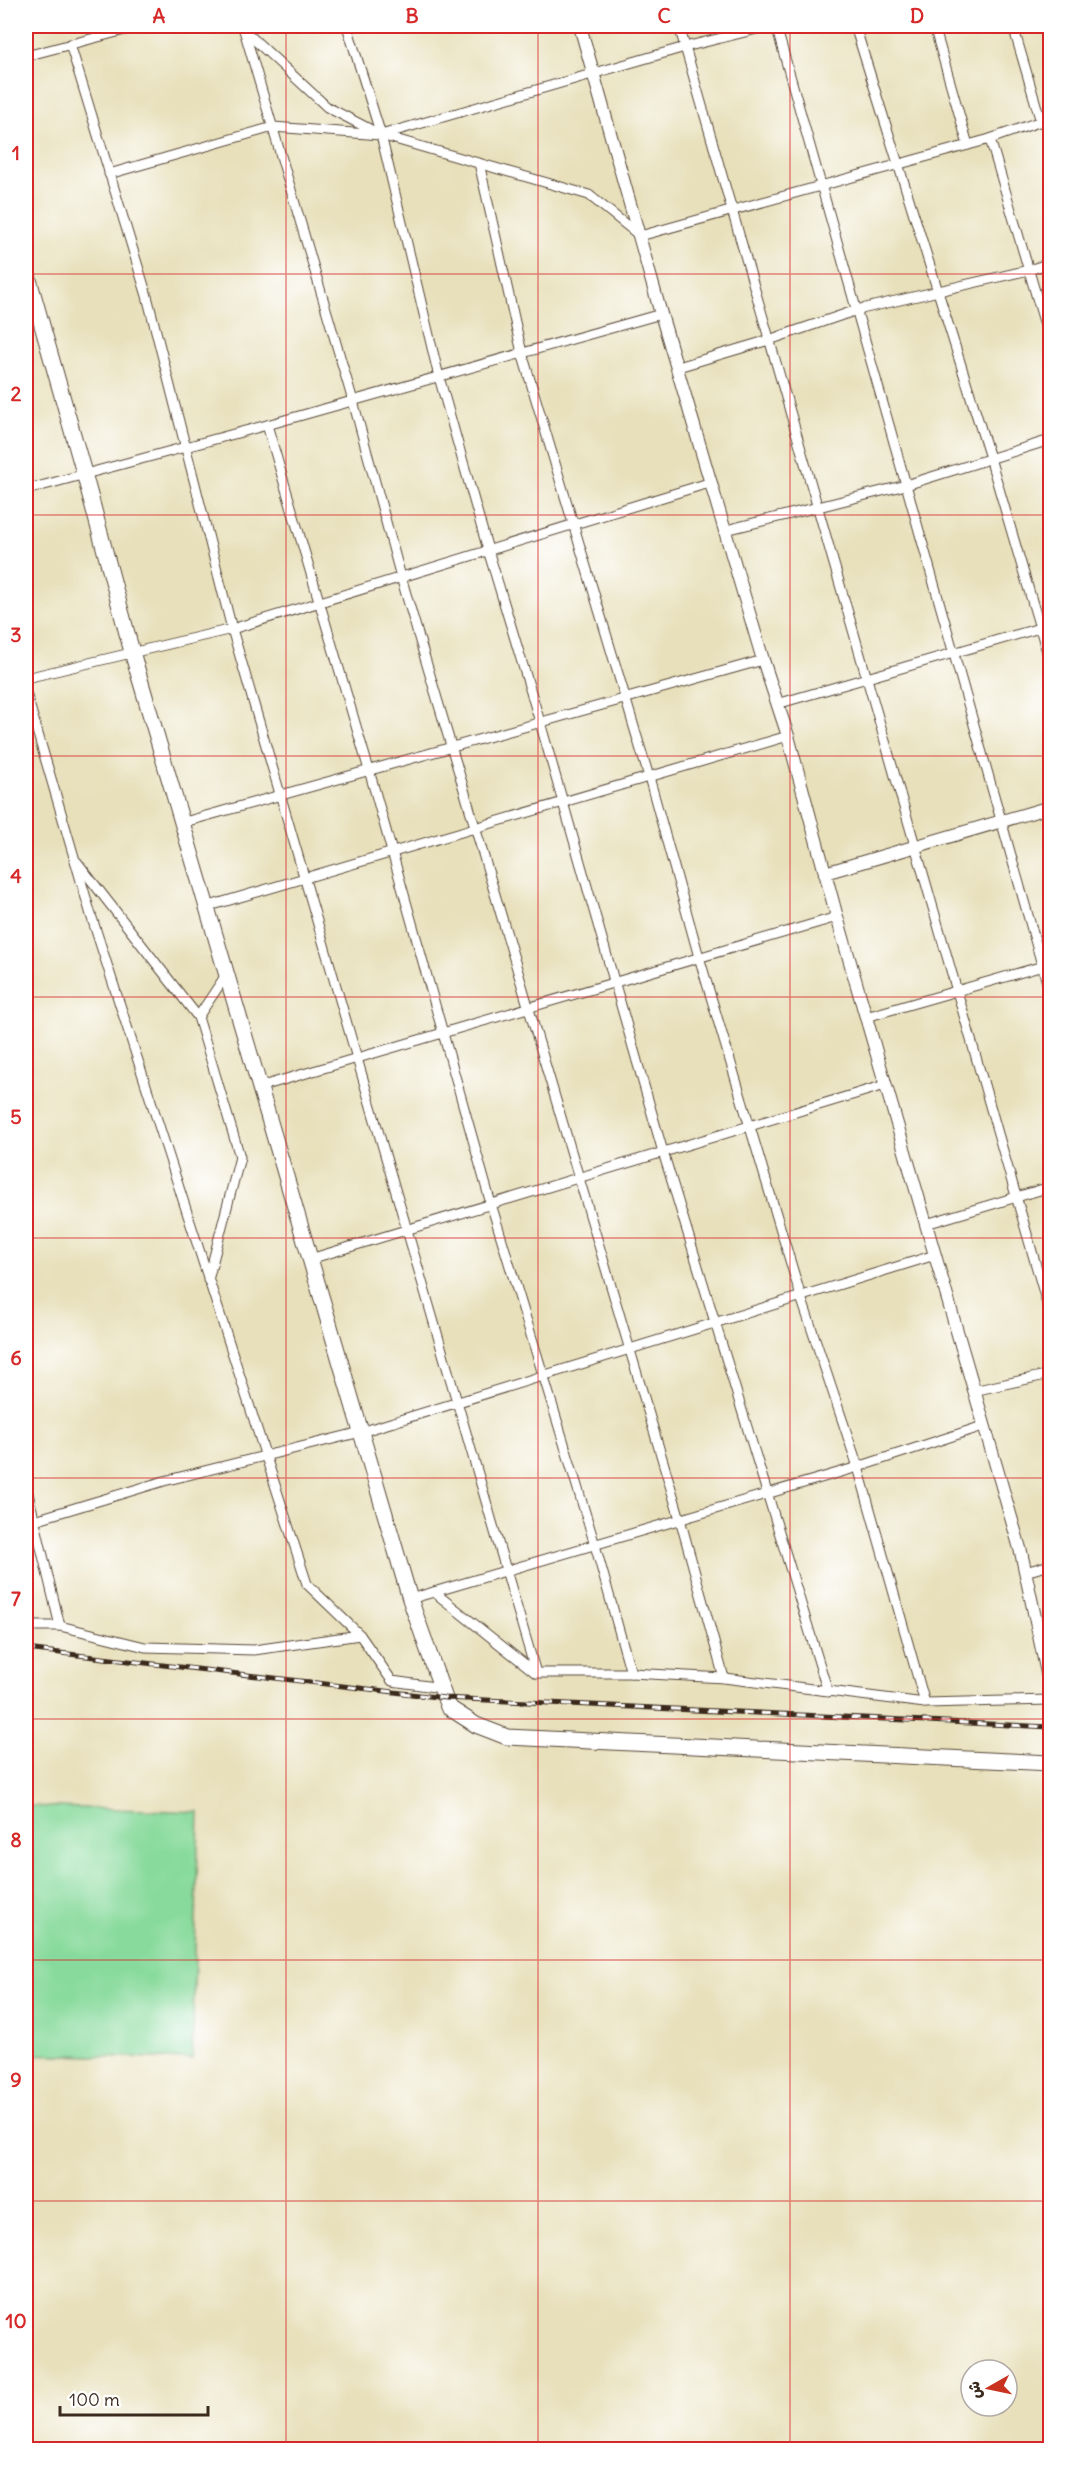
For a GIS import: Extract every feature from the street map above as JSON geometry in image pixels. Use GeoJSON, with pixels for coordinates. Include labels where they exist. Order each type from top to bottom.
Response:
{"type":"FeatureCollection","features":[{"type":"Feature","properties":{"kind":"main road"},"geometry":{"type":"LineString","coordinates":[[26,272],[181,823],[410,1599],[448,1707],[476,1725],[507,1737],[1050,1763]]}},
{"type":"Feature","properties":{"kind":"street"},"geometry":{"type":"LineString","coordinates":[[26,56],[140,26]]}},
{"type":"Feature","properties":{"kind":"street"},"geometry":{"type":"LineString","coordinates":[[347,26],[381,135],[439,377],[488,550],[540,722],[663,1152],[828,1692]]}},
{"type":"Feature","properties":{"kind":"street"},"geometry":{"type":"LineString","coordinates":[[580,26],[763,660],[788,736],[837,917],[1025,1572],[1050,1687]]}},
{"type":"Feature","properties":{"kind":"street"},"geometry":{"type":"LineString","coordinates":[[678,26],[1050,1314]]}},
{"type":"Feature","properties":{"kind":"street"},"geometry":{"type":"LineString","coordinates":[[109,174],[273,127],[381,135],[685,47],[769,26]]}},
{"type":"Feature","properties":{"kind":"street"},"geometry":{"type":"LineString","coordinates":[[776,26],[1002,821],[1047,966],[1050,993]]}},
{"type":"Feature","properties":{"kind":"street"},"geometry":{"type":"LineString","coordinates":[[855,26],[990,458],[1050,662]]}},
{"type":"Feature","properties":{"kind":"street"},"geometry":{"type":"LineString","coordinates":[[934,26],[968,145]]}},
{"type":"Feature","properties":{"kind":"street"},"geometry":{"type":"LineString","coordinates":[[640,236],[990,139],[1046,120],[1013,26]]}},
{"type":"Feature","properties":{"kind":"street"},"geometry":{"type":"LineString","coordinates":[[243,28],[327,107],[381,135],[589,195],[640,236]]}},
{"type":"Feature","properties":{"kind":"street"},"geometry":{"type":"LineString","coordinates":[[243,28],[353,401],[401,577],[680,1519],[724,1678]]}},
{"type":"Feature","properties":{"kind":"street"},"geometry":{"type":"LineString","coordinates":[[69,44],[147,296],[232,629],[536,1673]]}},
{"type":"Feature","properties":{"kind":"street"},"geometry":{"type":"LineString","coordinates":[[990,139],[1050,342]]}},
{"type":"Feature","properties":{"kind":"street"},"geometry":{"type":"LineString","coordinates":[[479,163],[522,353],[801,1296],[858,1467],[925,1703]]}},
{"type":"Feature","properties":{"kind":"street"},"geometry":{"type":"LineString","coordinates":[[678,367],[769,340],[857,310],[1029,270],[1050,263]]}},
{"type":"Feature","properties":{"kind":"street"},"geometry":{"type":"LineString","coordinates":[[26,490],[662,314]]}},
{"type":"Feature","properties":{"kind":"street"},"geometry":{"type":"LineString","coordinates":[[267,425],[369,770],[491,1204],[595,1545],[631,1673]]}},
{"type":"Feature","properties":{"kind":"street"},"geometry":{"type":"LineString","coordinates":[[726,530],[906,484],[1050,441]]}},
{"type":"Feature","properties":{"kind":"street"},"geometry":{"type":"LineString","coordinates":[[26,678],[232,629],[712,482]]}},
{"type":"Feature","properties":{"kind":"street"},"geometry":{"type":"LineString","coordinates":[[777,704],[1050,625]]}},
{"type":"Feature","properties":{"kind":"street"},"geometry":{"type":"LineString","coordinates":[[181,823],[763,660]]}},
{"type":"Feature","properties":{"kind":"street"},"geometry":{"type":"LineString","coordinates":[[26,693],[74,858],[264,1456],[307,1584],[360,1635],[392,1681],[442,1688]]}},
{"type":"Feature","properties":{"kind":"street"},"geometry":{"type":"LineString","coordinates":[[206,907],[788,736]]}},
{"type":"Feature","properties":{"kind":"street"},"geometry":{"type":"LineString","coordinates":[[825,873],[1050,807]]}},
{"type":"Feature","properties":{"kind":"street"},"geometry":{"type":"LineString","coordinates":[[74,858],[198,1017],[240,1157],[208,1280]]}},
{"type":"Feature","properties":{"kind":"street"},"geometry":{"type":"LineString","coordinates":[[259,1087],[837,917]]}},
{"type":"Feature","properties":{"kind":"street"},"geometry":{"type":"LineString","coordinates":[[866,1017],[1047,966]]}},
{"type":"Feature","properties":{"kind":"street"},"geometry":{"type":"LineString","coordinates":[[198,1017],[226,975]]}},
{"type":"Feature","properties":{"kind":"street"},"geometry":{"type":"LineString","coordinates":[[310,1259],[885,1085]]}},
{"type":"Feature","properties":{"kind":"street"},"geometry":{"type":"LineString","coordinates":[[926,1224],[1050,1187]]}},
{"type":"Feature","properties":{"kind":"street"},"geometry":{"type":"LineString","coordinates":[[35,1520],[164,1481],[361,1432],[935,1255]]}},
{"type":"Feature","properties":{"kind":"street"},"geometry":{"type":"LineString","coordinates":[[973,1391],[1050,1374]]}},
{"type":"Feature","properties":{"kind":"street"},"geometry":{"type":"LineString","coordinates":[[410,1599],[858,1467],[983,1426]]}},
{"type":"Feature","properties":{"kind":"street"},"geometry":{"type":"LineString","coordinates":[[26,1485],[60,1626]]}},
{"type":"Feature","properties":{"kind":"street"},"geometry":{"type":"LineString","coordinates":[[1025,1572],[1050,1565]]}},
{"type":"Feature","properties":{"kind":"street"},"geometry":{"type":"LineString","coordinates":[[434,1592],[536,1673],[631,1673],[724,1678],[925,1703],[1050,1700]]}},
{"type":"Feature","properties":{"kind":"street"},"geometry":{"type":"LineString","coordinates":[[26,1626],[60,1626],[144,1647],[254,1650],[360,1635]]}},
{"type":"Feature","properties":{"kind":"green space"},"geometry":{"type":"Polygon","coordinates":[[[26,1806],[199,1812],[192,2059],[26,2054],[26,1806]]]}},
{"type":"Feature","properties":{"kind":"railway"},"geometry":{"type":"LineString","coordinates":[[26,1649],[445,1698],[1050,1727]]}}]}
